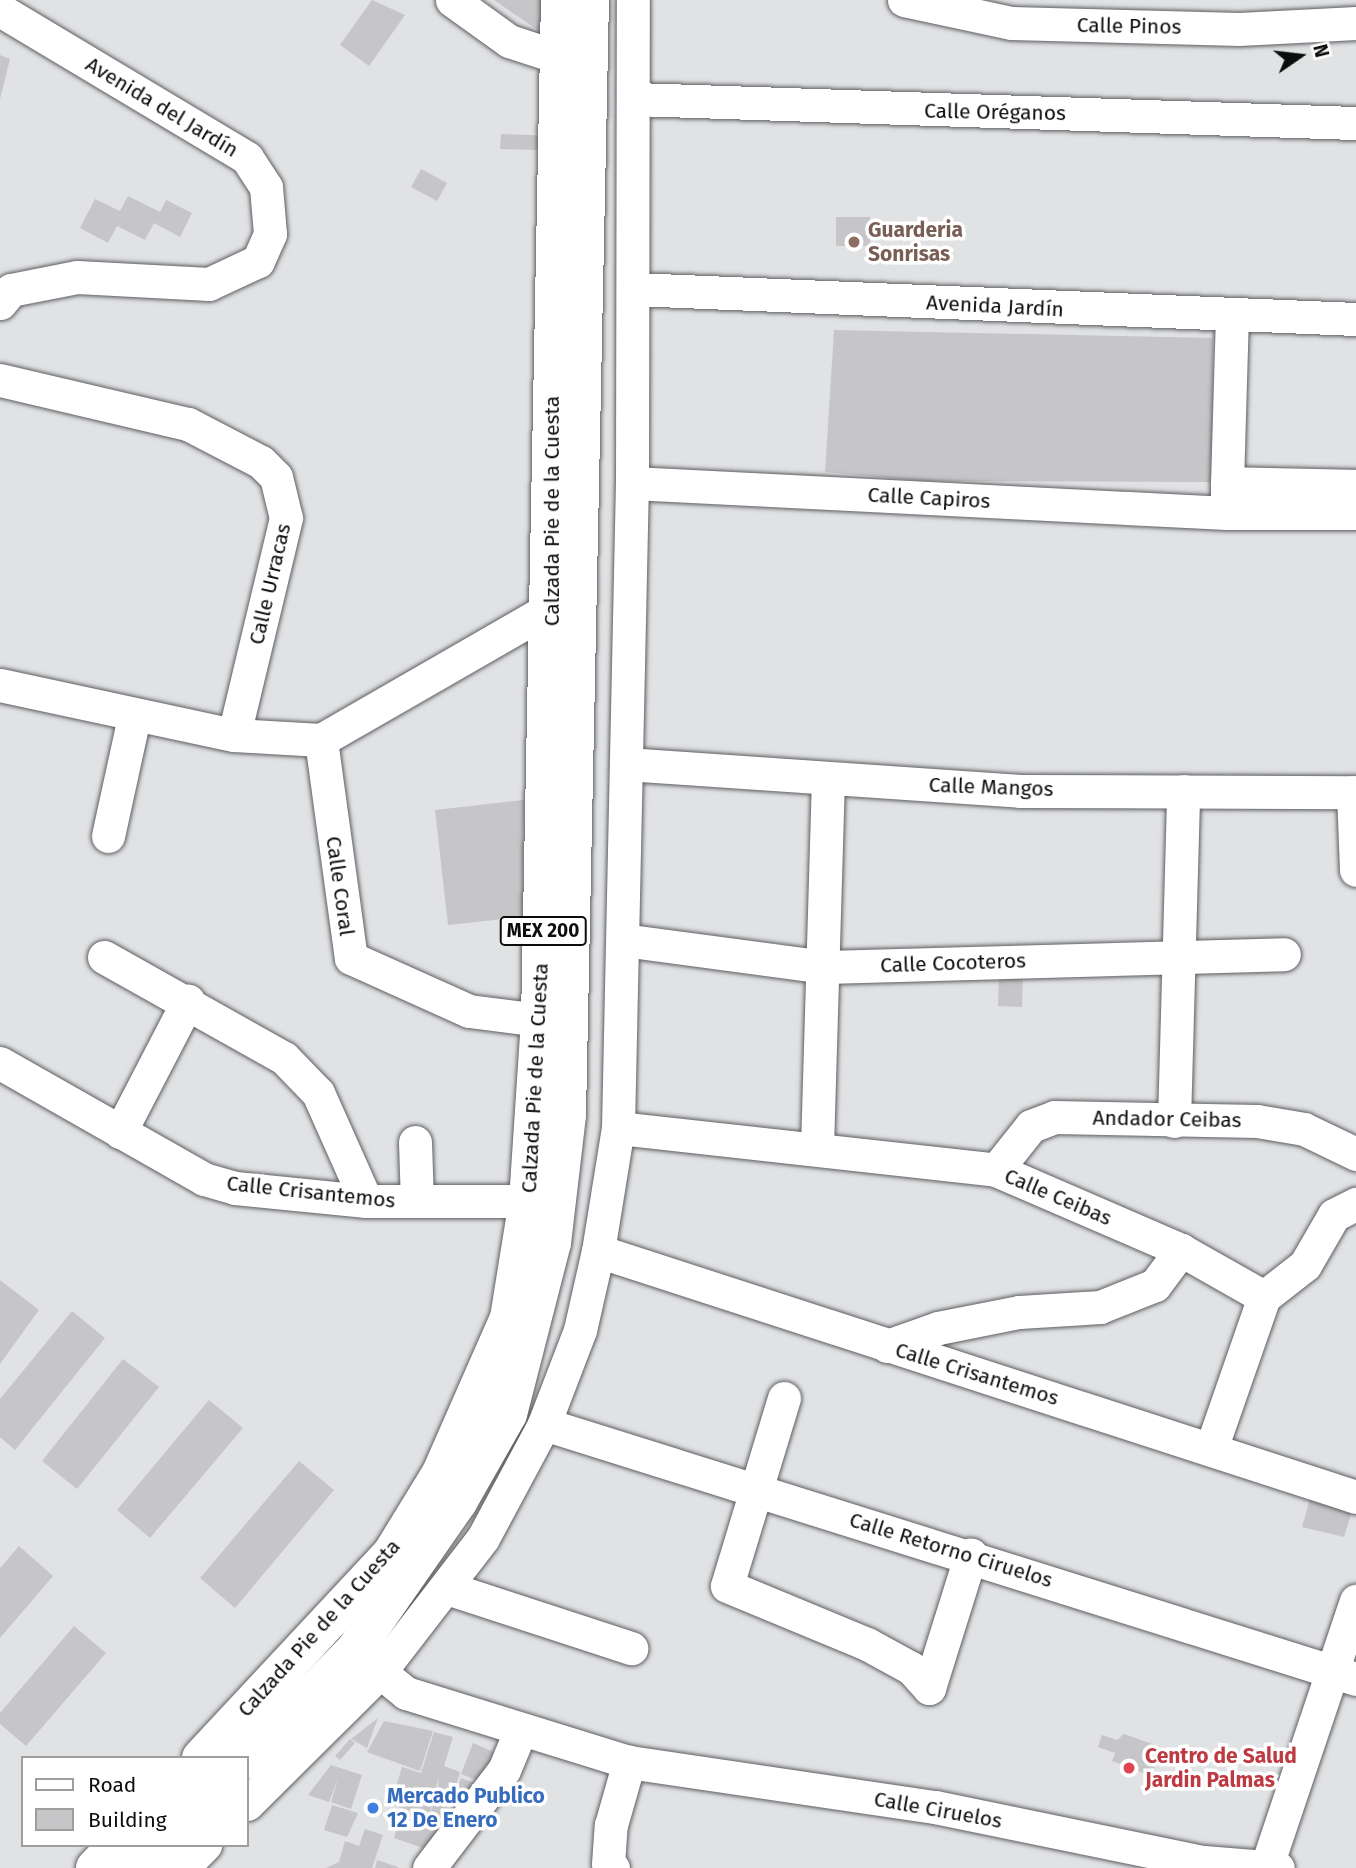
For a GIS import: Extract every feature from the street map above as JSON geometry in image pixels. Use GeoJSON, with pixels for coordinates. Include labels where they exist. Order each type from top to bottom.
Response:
{"type":"FeatureCollection","features":[{"type":"Feature","properties":{"kind":"main road","name":"Calzada Pie de la Cuesta"},"geometry":{"type":"LineString","coordinates":[[203,1756],[392,1553],[441,1472],[509,1318],[528,1201],[540,1020],[552,607],[560,0]]}},
{"type":"Feature","properties":{"kind":"main road","name":"Calzada Pie de la Cuesta"},"geometry":{"type":"LineString","coordinates":[[248,1759],[367,1662],[421,1561],[508,1414],[552,1243],[567,1115],[590,0]]}},
{"type":"Feature","properties":{"kind":"main road"},"geometry":{"type":"LineString","coordinates":[[95,1868],[115,1847]]}},
{"type":"Feature","properties":{"kind":"main road"},"geometry":{"type":"LineString","coordinates":[[140,1868],[161,1847]]}},
{"type":"Feature","properties":{"kind":"street"},"geometry":{"type":"LineString","coordinates":[[452,0],[509,41],[561,58]]}},
{"type":"Feature","properties":{"kind":"street"},"geometry":{"type":"LineString","coordinates":[[248,1803],[367,1662],[447,1588],[489,1528],[544,1424],[580,1331],[598,1251],[618,1128],[632,483],[635,99],[633,0]]}},
{"type":"Feature","properties":{"kind":"street","name":"Calle Pinos"},"geometry":{"type":"LineString","coordinates":[[904,0],[1006,12],[1239,29],[1339,15]]}},
{"type":"Feature","properties":{"kind":"street","name":"Avenida del Jardín"},"geometry":{"type":"LineString","coordinates":[[0,9],[247,158],[267,187],[270,234],[258,261],[209,284],[77,277],[11,290],[0,303]]}},
{"type":"Feature","properties":{"kind":"street","name":"Calle Oréganos"},"geometry":{"type":"LineString","coordinates":[[635,99],[1356,123]]}},
{"type":"Feature","properties":{"kind":"street","name":"Avenida Jardín"},"geometry":{"type":"LineString","coordinates":[[634,289],[1232,317],[1356,319]]}},
{"type":"Feature","properties":{"kind":"street"},"geometry":{"type":"LineString","coordinates":[[1227,498],[1232,317]]}},
{"type":"Feature","properties":{"kind":"street","name":"Calle Urracas"},"geometry":{"type":"LineString","coordinates":[[0,380],[188,424],[261,462],[276,477],[286,518],[234,735]]}},
{"type":"Feature","properties":{"kind":"street","name":"Calle Capiros"},"geometry":{"type":"LineString","coordinates":[[632,483],[1227,498],[1356,513]]}},
{"type":"Feature","properties":{"kind":"street","name":"Calle Capiros"},"geometry":{"type":"LineString","coordinates":[[1227,498],[1356,486]]}},
{"type":"Feature","properties":{"kind":"street"},"geometry":{"type":"LineString","coordinates":[[0,685],[134,717],[234,735],[321,740],[552,607]]}},
{"type":"Feature","properties":{"kind":"street"},"geometry":{"type":"LineString","coordinates":[[108,836],[134,717]]}},
{"type":"Feature","properties":{"kind":"street","name":"Calle Coral"},"geometry":{"type":"LineString","coordinates":[[321,740],[351,958],[470,1011],[540,1020]]}},
{"type":"Feature","properties":{"kind":"street","name":"Calle Mangos"},"geometry":{"type":"LineString","coordinates":[[626,764],[1020,790],[1354,792]]}},
{"type":"Feature","properties":{"kind":"street"},"geometry":{"type":"LineString","coordinates":[[817,1148],[826,967],[828,779]]}},
{"type":"Feature","properties":{"kind":"street"},"geometry":{"type":"LineString","coordinates":[[1174,1121],[1184,791]]}},
{"type":"Feature","properties":{"kind":"street"},"geometry":{"type":"LineString","coordinates":[[1354,792],[1356,870]]}},
{"type":"Feature","properties":{"kind":"street","name":"Calle Cocoteros"},"geometry":{"type":"LineString","coordinates":[[623,940],[826,967],[1284,954]]}},
{"type":"Feature","properties":{"kind":"street"},"geometry":{"type":"LineString","coordinates":[[104,957],[188,1001],[284,1058],[318,1093],[366,1201]]}},
{"type":"Feature","properties":{"kind":"street"},"geometry":{"type":"LineString","coordinates":[[120,1132],[188,1001]]}},
{"type":"Feature","properties":{"kind":"street","name":"Calle Crisantemos"},"geometry":{"type":"LineString","coordinates":[[0,1063],[120,1132],[225,1185],[366,1201],[528,1201]]}},
{"type":"Feature","properties":{"kind":"street","name":"Andador Ceibas"},"geometry":{"type":"LineString","coordinates":[[996,1170],[1031,1126],[1054,1117],[1256,1121],[1304,1129],[1356,1154]]}},
{"type":"Feature","properties":{"kind":"street","name":"Calle Ceibas"},"geometry":{"type":"LineString","coordinates":[[618,1128],[996,1170],[1181,1250],[1264,1297]]}},
{"type":"Feature","properties":{"kind":"street"},"geometry":{"type":"LineString","coordinates":[[415,1142],[417,1202]]}},
{"type":"Feature","properties":{"kind":"street"},"geometry":{"type":"LineString","coordinates":[[1212,1446],[1264,1297],[1305,1265],[1334,1215],[1356,1204]]}},
{"type":"Feature","properties":{"kind":"street"},"geometry":{"type":"LineString","coordinates":[[887,1346],[938,1328],[1019,1312],[1100,1307],[1155,1285],[1181,1250]]}},
{"type":"Feature","properties":{"kind":"street","name":"Calle Crisantemos"},"geometry":{"type":"LineString","coordinates":[[598,1251],[887,1346],[1212,1446],[1356,1497]]}},
{"type":"Feature","properties":{"kind":"street"},"geometry":{"type":"LineString","coordinates":[[784,1398],[727,1586],[867,1644],[911,1668],[929,1688],[971,1554]]}},
{"type":"Feature","properties":{"kind":"street","name":"Calle Retorno Ciruelos"},"geometry":{"type":"LineString","coordinates":[[544,1424],[971,1554],[1345,1677]]}},
{"type":"Feature","properties":{"kind":"street"},"geometry":{"type":"LineString","coordinates":[[447,1588],[631,1648]]}},
{"type":"Feature","properties":{"kind":"street"},"geometry":{"type":"LineString","coordinates":[[1266,1868],[1345,1677],[1356,1601]]}},
{"type":"Feature","properties":{"kind":"street","name":"Calle Ciruelos"},"geometry":{"type":"LineString","coordinates":[[367,1662],[406,1693],[629,1762],[934,1807],[1204,1862],[1278,1868]]}},
{"type":"Feature","properties":{"kind":"street"},"geometry":{"type":"LineString","coordinates":[[429,1868],[504,1770],[521,1729]]}},
{"type":"Feature","properties":{"kind":"street"},"geometry":{"type":"LineString","coordinates":[[613,1868],[608,1864],[611,1825],[629,1762]]}},
{"type":"Feature","properties":{"kind":"street"},"geometry":{"type":"LineString","coordinates":[[183,1868],[203,1847]]}},
{"type":"Feature","properties":{"kind":"building"},"geometry":{"type":"Polygon","coordinates":[[[372,0],[405,15],[369,66],[340,45],[372,0]]]}},
{"type":"Feature","properties":{"kind":"building"},"geometry":{"type":"Polygon","coordinates":[[[494,0],[554,0],[542,33],[494,0]]]}},
{"type":"Feature","properties":{"kind":"building"},"geometry":{"type":"Polygon","coordinates":[[[0,55],[10,59],[0,99],[0,55]]]}},
{"type":"Feature","properties":{"kind":"building"},"geometry":{"type":"Polygon","coordinates":[[[501,134],[558,136],[539,150],[500,149],[501,134]]]}},
{"type":"Feature","properties":{"kind":"building"},"geometry":{"type":"Polygon","coordinates":[[[421,169],[447,183],[437,201],[411,187],[421,169]]]}},
{"type":"Feature","properties":{"kind":"building"},"geometry":{"type":"Polygon","coordinates":[[[128,196],[160,212],[166,200],[192,213],[180,237],[154,223],[145,240],[117,226],[108,243],[80,228],[95,199],[120,211],[128,196]]]}},
{"type":"Feature","properties":{"kind":"building"},"geometry":{"type":"Polygon","coordinates":[[[836,217],[870,217],[870,246],[836,246],[836,217]]]}},
{"type":"Feature","properties":{"kind":"building"},"geometry":{"type":"Polygon","coordinates":[[[834,330],[1213,338],[1212,482],[923,481],[825,472],[834,330]]]}},
{"type":"Feature","properties":{"kind":"building"},"geometry":{"type":"Polygon","coordinates":[[[524,800],[522,917],[448,925],[435,810],[524,800]]]}},
{"type":"Feature","properties":{"kind":"building"},"geometry":{"type":"Polygon","coordinates":[[[999,974],[1023,975],[1022,1007],[998,1006],[999,974]]]}},
{"type":"Feature","properties":{"kind":"building"},"geometry":{"type":"Polygon","coordinates":[[[0,1280],[39,1310],[0,1364],[0,1280]]]}},
{"type":"Feature","properties":{"kind":"building"},"geometry":{"type":"Polygon","coordinates":[[[72,1311],[105,1338],[15,1450],[0,1437],[0,1399],[72,1311]]]}},
{"type":"Feature","properties":{"kind":"building"},"geometry":{"type":"Polygon","coordinates":[[[123,1359],[159,1387],[77,1489],[42,1461],[123,1359]]]}},
{"type":"Feature","properties":{"kind":"building"},"geometry":{"type":"Polygon","coordinates":[[[209,1400],[243,1428],[150,1538],[117,1510],[209,1400]]]}},
{"type":"Feature","properties":{"kind":"building"},"geometry":{"type":"Polygon","coordinates":[[[299,1461],[334,1490],[235,1608],[200,1578],[299,1461]]]}},
{"type":"Feature","properties":{"kind":"building"},"geometry":{"type":"Polygon","coordinates":[[[1312,1492],[1354,1505],[1344,1537],[1302,1527],[1312,1492]]]}},
{"type":"Feature","properties":{"kind":"building"},"geometry":{"type":"Polygon","coordinates":[[[19,1546],[53,1576],[0,1638],[0,1568],[19,1546]]]}},
{"type":"Feature","properties":{"kind":"building"},"geometry":{"type":"Polygon","coordinates":[[[74,1626],[106,1653],[26,1746],[0,1724],[0,1713],[74,1626]]]}},
{"type":"Feature","properties":{"kind":"building"},"geometry":{"type":"Polygon","coordinates":[[[378,1718],[367,1748],[351,1739],[378,1718]]]}},
{"type":"Feature","properties":{"kind":"building"},"geometry":{"type":"Polygon","coordinates":[[[384,1721],[433,1731],[420,1771],[367,1752],[384,1721]]]}},
{"type":"Feature","properties":{"kind":"building"},"geometry":{"type":"Polygon","coordinates":[[[434,1732],[453,1737],[444,1766],[460,1772],[454,1792],[438,1787],[439,1777],[429,1816],[391,1805],[396,1789],[413,1794],[396,1787],[402,1767],[421,1773],[434,1732]]]}},
{"type":"Feature","properties":{"kind":"building"},"geometry":{"type":"Polygon","coordinates":[[[1124,1734],[1161,1747],[1151,1776],[1112,1761],[1115,1753],[1098,1747],[1102,1735],[1117,1740],[1124,1734]]]}},
{"type":"Feature","properties":{"kind":"building"},"geometry":{"type":"Polygon","coordinates":[[[350,1739],[355,1743],[340,1760],[335,1756],[350,1739]]]}},
{"type":"Feature","properties":{"kind":"building"},"geometry":{"type":"Polygon","coordinates":[[[473,1743],[496,1753],[484,1783],[461,1774],[473,1743]]]}},
{"type":"Feature","properties":{"kind":"building"},"geometry":{"type":"Polygon","coordinates":[[[331,1765],[362,1775],[351,1809],[331,1802],[338,1779],[329,1802],[308,1795],[331,1765]]]}},
{"type":"Feature","properties":{"kind":"building"},"geometry":{"type":"Polygon","coordinates":[[[461,1778],[474,1783],[455,1808],[433,1801],[438,1788],[460,1795],[455,1793],[461,1778]]]}},
{"type":"Feature","properties":{"kind":"building"},"geometry":{"type":"Polygon","coordinates":[[[434,1803],[455,1810],[443,1825],[428,1819],[434,1803]]]}},
{"type":"Feature","properties":{"kind":"building"},"geometry":{"type":"Polygon","coordinates":[[[332,1805],[358,1813],[347,1837],[324,1830],[332,1805]]]}},
{"type":"Feature","properties":{"kind":"building"},"geometry":{"type":"Polygon","coordinates":[[[403,1809],[442,1826],[423,1848],[394,1838],[403,1809]]]}},
{"type":"Feature","properties":{"kind":"building"},"geometry":{"type":"Polygon","coordinates":[[[365,1829],[383,1835],[372,1868],[326,1868],[339,1862],[345,1841],[359,1846],[365,1829]]]}},
{"type":"Feature","properties":{"kind":"building"},"geometry":{"type":"Polygon","coordinates":[[[377,1860],[398,1867],[398,1868],[375,1868],[377,1860]]]}},
{"type":"Feature","properties":{"kind":"place","name":"Guarderia Sonrisas"},"geometry":{"type":"Point","coordinates":[854,242]}},
{"type":"Feature","properties":{"kind":"place","name":"Centro de Salud Jardin Palmas"},"geometry":{"type":"Point","coordinates":[1129,1768]}},
{"type":"Feature","properties":{"kind":"place","name":"Mercado Publico 12 De Enero"},"geometry":{"type":"Point","coordinates":[373,1808]}}]}
